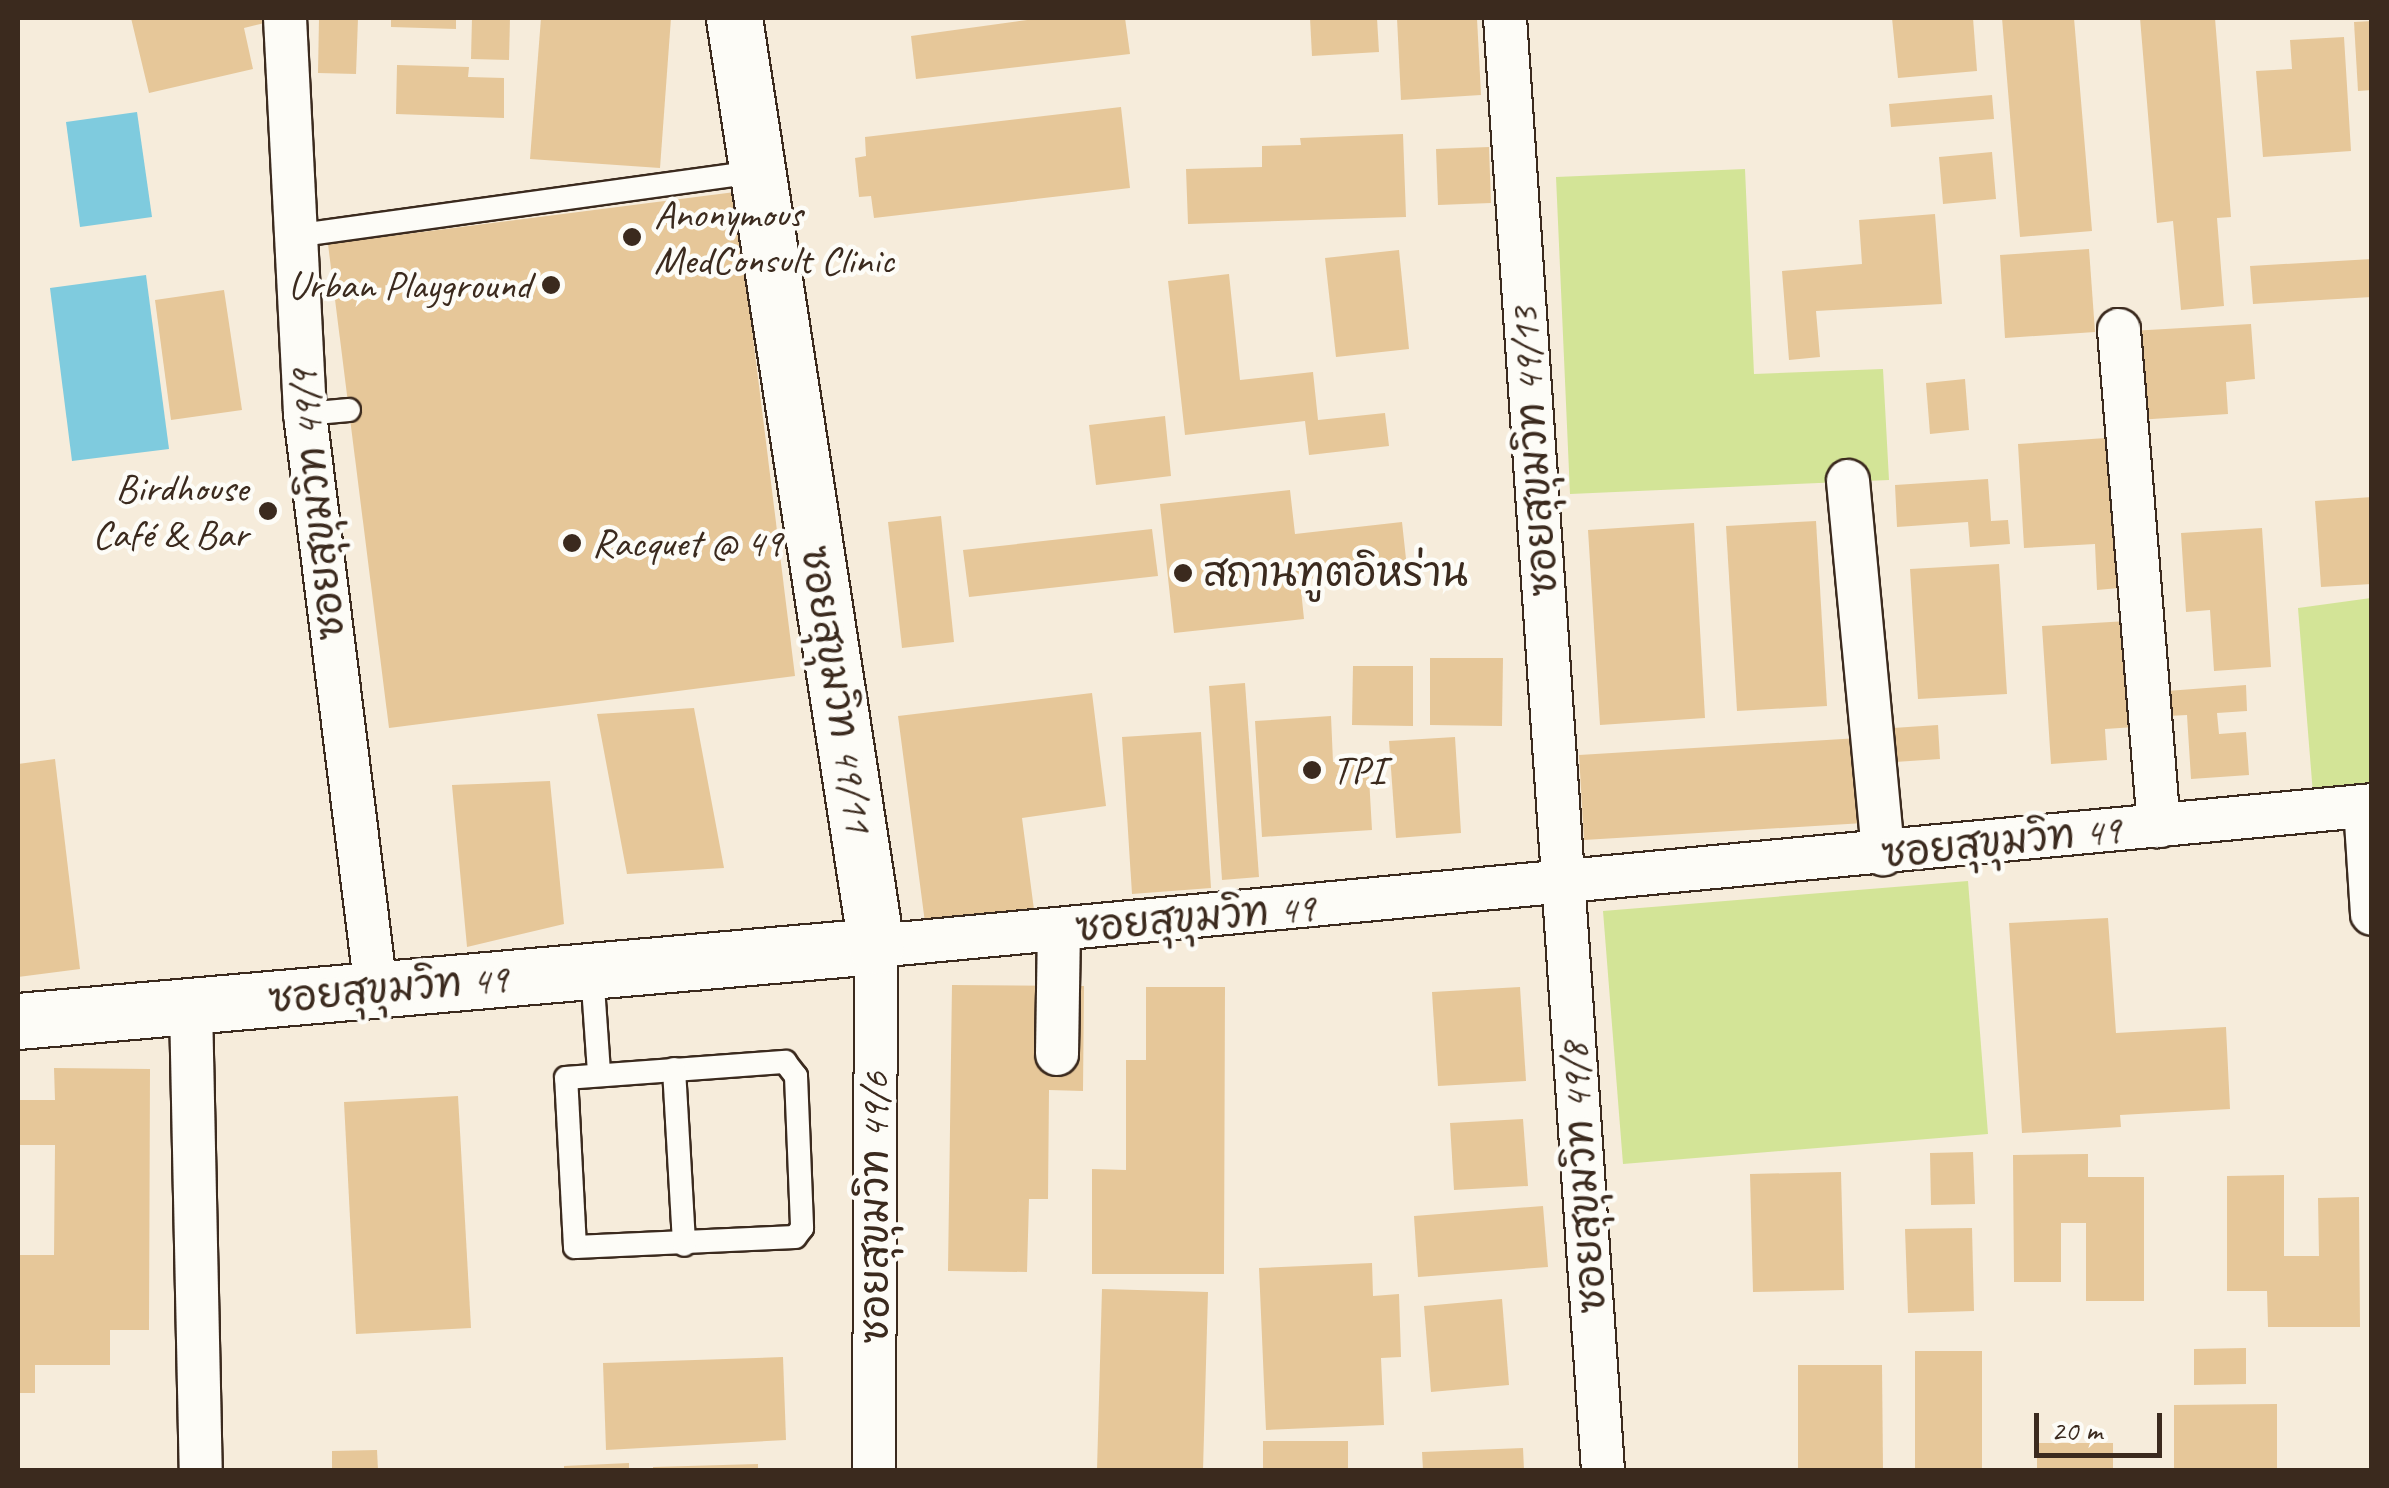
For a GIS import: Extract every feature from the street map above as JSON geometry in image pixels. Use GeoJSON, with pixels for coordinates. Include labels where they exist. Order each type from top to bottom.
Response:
{"type":"FeatureCollection","features":[{"type":"Feature","properties":{"kind":"street","name":"ซอยสุขุมวิท 49/9"},"geometry":{"type":"LineString","coordinates":[[285,18],[306,414],[376,990]]}},
{"type":"Feature","properties":{"kind":"street","name":"ซอยสุขุมวิท 49/11"},"geometry":{"type":"LineString","coordinates":[[734,18],[758,172],[777,400],[876,946]]}},
{"type":"Feature","properties":{"kind":"street","name":"ซอยสุขุมวิท 49/13"},"geometry":{"type":"LineString","coordinates":[[1505,18],[1564,886]]}},
{"type":"Feature","properties":{"kind":"street"},"geometry":{"type":"LineString","coordinates":[[2120,330],[2159,826]]}},
{"type":"Feature","properties":{"kind":"street"},"geometry":{"type":"LineString","coordinates":[[1848,481],[1883,854]]}},
{"type":"Feature","properties":{"kind":"street","name":"ซอยสุขุมวิท 49"},"geometry":{"type":"LineString","coordinates":[[18,1021],[1564,886],[2368,805]]}},
{"type":"Feature","properties":{"kind":"street"},"geometry":{"type":"LineString","coordinates":[[2368,805],[2372,914]]}},
{"type":"Feature","properties":{"kind":"street","name":"ซอยสุขุมวิท 49/8"},"geometry":{"type":"LineString","coordinates":[[1564,886],[1603,1470]]}},
{"type":"Feature","properties":{"kind":"street"},"geometry":{"type":"LineString","coordinates":[[1057,1054],[1059,930]]}},
{"type":"Feature","properties":{"kind":"street","name":"ซอยสุขุมวิท 49/6"},"geometry":{"type":"LineString","coordinates":[[874,1470],[876,946]]}},
{"type":"Feature","properties":{"kind":"street"},"geometry":{"type":"LineString","coordinates":[[191,1006],[200,1470]]}},
{"type":"Feature","properties":{"kind":"lane"},"geometry":{"type":"LineString","coordinates":[[294,236],[758,172]]}},
{"type":"Feature","properties":{"kind":"lane"},"geometry":{"type":"LineString","coordinates":[[306,414],[349,410]]}},
{"type":"Feature","properties":{"kind":"lane"},"geometry":{"type":"LineString","coordinates":[[592,971],[599,1073]]}},
{"type":"Feature","properties":{"kind":"lane"},"geometry":{"type":"LineString","coordinates":[[785,1062],[796,1076],[802,1228],[785,1240],[583,1251],[571,1240],[562,1086],[572,1074],[599,1073],[785,1062]]}},
{"type":"Feature","properties":{"kind":"lane"},"geometry":{"type":"LineString","coordinates":[[674,1070],[684,1244]]}},
{"type":"Feature","properties":{"kind":"green space"},"geometry":{"type":"Polygon","coordinates":[[[1745,169],[1754,374],[1883,369],[1889,480],[1570,494],[1556,177],[1745,169]]]}},
{"type":"Feature","properties":{"kind":"green space"},"geometry":{"type":"Polygon","coordinates":[[[2371,598],[2371,789],[2313,794],[2298,608],[2371,598]]]}},
{"type":"Feature","properties":{"kind":"green space"},"geometry":{"type":"Polygon","coordinates":[[[1968,881],[1988,1134],[1623,1164],[1603,911],[1968,881]]]}},
{"type":"Feature","properties":{"kind":"water"},"geometry":{"type":"Polygon","coordinates":[[[137,112],[152,217],[80,227],[66,122],[137,112]]]}},
{"type":"Feature","properties":{"kind":"water"},"geometry":{"type":"Polygon","coordinates":[[[146,275],[169,449],[72,461],[50,288],[146,275]]]}},
{"type":"Feature","properties":{"kind":"building"},"geometry":{"type":"Polygon","coordinates":[[[131,18],[273,21],[244,28],[253,69],[149,93],[131,18]]]}},
{"type":"Feature","properties":{"kind":"building"},"geometry":{"type":"Polygon","coordinates":[[[319,18],[358,18],[356,74],[318,73],[319,18]]]}},
{"type":"Feature","properties":{"kind":"building"},"geometry":{"type":"Polygon","coordinates":[[[391,18],[456,18],[456,29],[391,27],[391,18]]]}},
{"type":"Feature","properties":{"kind":"building"},"geometry":{"type":"Polygon","coordinates":[[[472,18],[510,18],[509,60],[471,59],[472,18]]]}},
{"type":"Feature","properties":{"kind":"building"},"geometry":{"type":"Polygon","coordinates":[[[541,18],[671,18],[660,168],[530,159],[541,18]]]}},
{"type":"Feature","properties":{"kind":"building"},"geometry":{"type":"Polygon","coordinates":[[[1042,18],[1125,18],[1130,54],[916,79],[911,36],[1042,18]]]}},
{"type":"Feature","properties":{"kind":"building"},"geometry":{"type":"Polygon","coordinates":[[[1310,18],[1377,18],[1379,52],[1312,56],[1310,18]]]}},
{"type":"Feature","properties":{"kind":"building"},"geometry":{"type":"Polygon","coordinates":[[[1397,18],[1477,18],[1481,95],[1401,100],[1397,18]]]}},
{"type":"Feature","properties":{"kind":"building"},"geometry":{"type":"Polygon","coordinates":[[[1892,18],[1973,18],[1977,71],[1898,78],[1892,18]]]}},
{"type":"Feature","properties":{"kind":"building"},"geometry":{"type":"Polygon","coordinates":[[[2002,18],[2074,18],[2092,231],[2020,237],[2002,18]]]}},
{"type":"Feature","properties":{"kind":"building"},"geometry":{"type":"Polygon","coordinates":[[[2140,18],[2215,18],[2231,217],[2217,218],[2224,306],[2181,310],[2173,221],[2157,223],[2140,18]]]}},
{"type":"Feature","properties":{"kind":"building"},"geometry":{"type":"Polygon","coordinates":[[[2372,21],[2372,90],[2358,91],[2354,22],[2372,21]]]}},
{"type":"Feature","properties":{"kind":"building"},"geometry":{"type":"Polygon","coordinates":[[[2344,37],[2351,151],[2263,157],[2256,71],[2292,69],[2290,40],[2344,37]]]}},
{"type":"Feature","properties":{"kind":"building"},"geometry":{"type":"Polygon","coordinates":[[[397,65],[469,67],[468,77],[504,78],[504,118],[396,114],[397,65]]]}},
{"type":"Feature","properties":{"kind":"building"},"geometry":{"type":"Polygon","coordinates":[[[1992,95],[1994,119],[1891,127],[1889,104],[1992,95]]]}},
{"type":"Feature","properties":{"kind":"building"},"geometry":{"type":"Polygon","coordinates":[[[1121,107],[1130,188],[874,218],[871,196],[859,197],[855,158],[866,156],[865,137],[1121,107]]]}},
{"type":"Feature","properties":{"kind":"building"},"geometry":{"type":"Polygon","coordinates":[[[1403,134],[1406,217],[1188,224],[1186,169],[1262,167],[1262,146],[1301,145],[1300,138],[1403,134]]]}},
{"type":"Feature","properties":{"kind":"building"},"geometry":{"type":"Polygon","coordinates":[[[1489,147],[1491,203],[1438,205],[1436,149],[1489,147]]]}},
{"type":"Feature","properties":{"kind":"building"},"geometry":{"type":"Polygon","coordinates":[[[1992,152],[1996,199],[1943,204],[1939,157],[1992,152]]]}},
{"type":"Feature","properties":{"kind":"building","name":"Racquet @ 49"},"geometry":{"type":"Polygon","coordinates":[[[735,192],[795,676],[389,728],[328,244],[735,192]]]}},
{"type":"Feature","properties":{"kind":"building"},"geometry":{"type":"Polygon","coordinates":[[[1935,214],[1942,304],[1816,311],[1820,357],[1789,360],[1782,271],[1862,264],[1859,220],[1935,214]]]}},
{"type":"Feature","properties":{"kind":"building"},"geometry":{"type":"Polygon","coordinates":[[[2089,249],[2095,332],[2005,338],[2000,255],[2089,249]]]}},
{"type":"Feature","properties":{"kind":"building"},"geometry":{"type":"Polygon","coordinates":[[[1399,250],[1409,349],[1336,357],[1325,258],[1399,250]]]}},
{"type":"Feature","properties":{"kind":"building"},"geometry":{"type":"Polygon","coordinates":[[[2372,259],[2372,297],[2253,304],[2250,266],[2372,259]]]}},
{"type":"Feature","properties":{"kind":"building"},"geometry":{"type":"Polygon","coordinates":[[[1229,274],[1240,380],[1313,372],[1318,420],[1385,413],[1389,446],[1309,455],[1305,421],[1185,435],[1168,281],[1229,274]]]}},
{"type":"Feature","properties":{"kind":"building"},"geometry":{"type":"Polygon","coordinates":[[[224,290],[242,410],[171,420],[155,300],[224,290]]]}},
{"type":"Feature","properties":{"kind":"building"},"geometry":{"type":"Polygon","coordinates":[[[2251,324],[2255,379],[2226,382],[2228,414],[2137,420],[2131,331],[2251,324]]]}},
{"type":"Feature","properties":{"kind":"building"},"geometry":{"type":"Polygon","coordinates":[[[1965,379],[1969,430],[1930,434],[1926,383],[1965,379]]]}},
{"type":"Feature","properties":{"kind":"building"},"geometry":{"type":"Polygon","coordinates":[[[1165,416],[1171,476],[1096,485],[1089,425],[1165,416]]]}},
{"type":"Feature","properties":{"kind":"building"},"geometry":{"type":"Polygon","coordinates":[[[2121,437],[2130,587],[2097,590],[2095,544],[2024,548],[2018,444],[2121,437]]]}},
{"type":"Feature","properties":{"kind":"building"},"geometry":{"type":"Polygon","coordinates":[[[1988,479],[1991,521],[2008,520],[2010,544],[1970,547],[1968,522],[1897,527],[1895,485],[1988,479]]]}},
{"type":"Feature","properties":{"kind":"building"},"geometry":{"type":"Polygon","coordinates":[[[1290,490],[1295,534],[1402,522],[1407,568],[1300,580],[1304,619],[1174,633],[1160,504],[1290,490]]]}},
{"type":"Feature","properties":{"kind":"building"},"geometry":{"type":"Polygon","coordinates":[[[2372,497],[2372,584],[2321,587],[2315,501],[2372,497]]]}},
{"type":"Feature","properties":{"kind":"building"},"geometry":{"type":"Polygon","coordinates":[[[941,516],[954,642],[902,648],[888,522],[941,516]]]}},
{"type":"Feature","properties":{"kind":"building"},"geometry":{"type":"Polygon","coordinates":[[[1816,521],[1827,706],[1737,711],[1726,526],[1816,521]]]}},
{"type":"Feature","properties":{"kind":"building"},"geometry":{"type":"Polygon","coordinates":[[[1694,523],[1705,718],[1600,725],[1588,530],[1694,523]]]}},
{"type":"Feature","properties":{"kind":"building"},"geometry":{"type":"Polygon","coordinates":[[[2262,528],[2271,667],[2214,671],[2210,610],[2186,612],[2181,533],[2262,528]]]}},
{"type":"Feature","properties":{"kind":"building"},"geometry":{"type":"Polygon","coordinates":[[[1152,529],[1158,576],[969,597],[963,550],[1152,529]]]}},
{"type":"Feature","properties":{"kind":"building"},"geometry":{"type":"Polygon","coordinates":[[[1999,564],[2007,694],[1918,699],[1910,569],[1999,564]]]}},
{"type":"Feature","properties":{"kind":"building"},"geometry":{"type":"Polygon","coordinates":[[[2128,621],[2135,727],[2105,729],[2107,760],[2051,764],[2042,626],[2128,621]]]}},
{"type":"Feature","properties":{"kind":"building"},"geometry":{"type":"Polygon","coordinates":[[[1430,658],[1503,658],[1502,726],[1430,725],[1430,658]]]}},
{"type":"Feature","properties":{"kind":"building"},"geometry":{"type":"Polygon","coordinates":[[[1353,666],[1413,666],[1413,726],[1352,725],[1353,666]]]}},
{"type":"Feature","properties":{"kind":"building"},"geometry":{"type":"Polygon","coordinates":[[[1245,683],[1259,877],[1222,880],[1209,686],[1245,683]]]}},
{"type":"Feature","properties":{"kind":"building"},"geometry":{"type":"Polygon","coordinates":[[[2246,685],[2247,711],[2217,713],[2219,734],[2246,732],[2249,775],[2191,779],[2187,715],[2168,716],[2167,691],[2246,685]]]}},
{"type":"Feature","properties":{"kind":"building"},"geometry":{"type":"Polygon","coordinates":[[[1092,693],[1106,806],[1022,818],[1036,925],[927,938],[898,716],[1092,693]]]}},
{"type":"Feature","properties":{"kind":"building"},"geometry":{"type":"Polygon","coordinates":[[[694,708],[724,868],[627,874],[597,714],[694,708]]]}},
{"type":"Feature","properties":{"kind":"building"},"geometry":{"type":"Polygon","coordinates":[[[1331,716],[1333,762],[1368,760],[1372,830],[1262,837],[1255,721],[1331,716]]]}},
{"type":"Feature","properties":{"kind":"building"},"geometry":{"type":"Polygon","coordinates":[[[1938,725],[1940,759],[1895,762],[1893,728],[1938,725]]]}},
{"type":"Feature","properties":{"kind":"building"},"geometry":{"type":"Polygon","coordinates":[[[1201,732],[1211,888],[1132,894],[1122,737],[1201,732]]]}},
{"type":"Feature","properties":{"kind":"building"},"geometry":{"type":"Polygon","coordinates":[[[1455,737],[1461,833],[1396,838],[1389,741],[1455,737]]]}},
{"type":"Feature","properties":{"kind":"building"},"geometry":{"type":"Polygon","coordinates":[[[1859,738],[1864,823],[1584,840],[1579,755],[1859,738]]]}},
{"type":"Feature","properties":{"kind":"building"},"geometry":{"type":"Polygon","coordinates":[[[55,759],[80,969],[18,977],[18,764],[55,759]]]}},
{"type":"Feature","properties":{"kind":"building"},"geometry":{"type":"Polygon","coordinates":[[[550,781],[564,924],[467,947],[452,785],[550,781]]]}},
{"type":"Feature","properties":{"kind":"building"},"geometry":{"type":"Polygon","coordinates":[[[2108,918],[2116,1033],[2226,1027],[2230,1109],[2120,1115],[2121,1127],[2022,1133],[2009,923],[2108,918]]]}},
{"type":"Feature","properties":{"kind":"building"},"geometry":{"type":"Polygon","coordinates":[[[952,985],[1084,986],[1083,1091],[1049,1090],[1048,1199],[1029,1199],[1027,1272],[948,1271],[952,985]]]}},
{"type":"Feature","properties":{"kind":"building"},"geometry":{"type":"Polygon","coordinates":[[[1146,987],[1225,987],[1224,1274],[1092,1274],[1092,1169],[1126,1170],[1126,1060],[1146,1060],[1146,987]]]}},
{"type":"Feature","properties":{"kind":"building"},"geometry":{"type":"Polygon","coordinates":[[[1520,987],[1526,1081],[1438,1086],[1432,992],[1520,987]]]}},
{"type":"Feature","properties":{"kind":"building"},"geometry":{"type":"Polygon","coordinates":[[[54,1068],[150,1069],[149,1330],[110,1330],[110,1365],[35,1365],[35,1393],[18,1393],[18,1255],[54,1255],[55,1145],[18,1145],[18,1100],[55,1100],[54,1068]]]}},
{"type":"Feature","properties":{"kind":"building"},"geometry":{"type":"Polygon","coordinates":[[[458,1096],[471,1328],[356,1334],[344,1102],[458,1096]]]}},
{"type":"Feature","properties":{"kind":"building"},"geometry":{"type":"Polygon","coordinates":[[[1523,1119],[1528,1186],[1454,1190],[1450,1123],[1523,1119]]]}},
{"type":"Feature","properties":{"kind":"building"},"geometry":{"type":"Polygon","coordinates":[[[1973,1152],[1975,1204],[1931,1205],[1930,1153],[1973,1152]]]}},
{"type":"Feature","properties":{"kind":"building"},"geometry":{"type":"Polygon","coordinates":[[[2088,1154],[2088,1177],[2144,1177],[2144,1301],[2086,1301],[2086,1223],[2061,1223],[2061,1282],[2014,1282],[2013,1155],[2088,1154]]]}},
{"type":"Feature","properties":{"kind":"building"},"geometry":{"type":"Polygon","coordinates":[[[1841,1172],[1844,1290],[1753,1292],[1750,1174],[1841,1172]]]}},
{"type":"Feature","properties":{"kind":"building"},"geometry":{"type":"Polygon","coordinates":[[[2284,1175],[2284,1256],[2319,1256],[2318,1198],[2359,1197],[2360,1327],[2268,1327],[2267,1291],[2227,1291],[2227,1176],[2284,1175]]]}},
{"type":"Feature","properties":{"kind":"building"},"geometry":{"type":"Polygon","coordinates":[[[1543,1206],[1548,1267],[1418,1277],[1414,1216],[1543,1206]]]}},
{"type":"Feature","properties":{"kind":"building"},"geometry":{"type":"Polygon","coordinates":[[[1972,1228],[1974,1311],[1908,1313],[1905,1229],[1972,1228]]]}},
{"type":"Feature","properties":{"kind":"building"},"geometry":{"type":"Polygon","coordinates":[[[1372,1263],[1373,1296],[1399,1294],[1401,1357],[1381,1358],[1384,1425],[1266,1430],[1259,1268],[1372,1263]]]}},
{"type":"Feature","properties":{"kind":"building"},"geometry":{"type":"Polygon","coordinates":[[[1102,1289],[1208,1292],[1203,1470],[1097,1470],[1102,1289]]]}},
{"type":"Feature","properties":{"kind":"building"},"geometry":{"type":"Polygon","coordinates":[[[1502,1299],[1509,1385],[1431,1392],[1424,1306],[1502,1299]]]}},
{"type":"Feature","properties":{"kind":"building"},"geometry":{"type":"Polygon","coordinates":[[[2246,1348],[2246,1384],[2194,1385],[2194,1349],[2246,1348]]]}},
{"type":"Feature","properties":{"kind":"building"},"geometry":{"type":"Polygon","coordinates":[[[1915,1351],[1982,1351],[1982,1470],[1915,1470],[1915,1351]]]}},
{"type":"Feature","properties":{"kind":"building"},"geometry":{"type":"Polygon","coordinates":[[[783,1357],[786,1440],[606,1450],[603,1363],[783,1357]]]}},
{"type":"Feature","properties":{"kind":"building"},"geometry":{"type":"Polygon","coordinates":[[[1798,1365],[1882,1365],[1883,1470],[1798,1470],[1798,1365]]]}},
{"type":"Feature","properties":{"kind":"building"},"geometry":{"type":"Polygon","coordinates":[[[2277,1404],[2277,1470],[2174,1470],[2174,1405],[2277,1404]]]}},
{"type":"Feature","properties":{"kind":"building"},"geometry":{"type":"Polygon","coordinates":[[[1263,1441],[1348,1441],[1348,1470],[1263,1470],[1263,1441]]]}},
{"type":"Feature","properties":{"kind":"building"},"geometry":{"type":"Polygon","coordinates":[[[2037,1443],[2113,1443],[2113,1470],[2037,1470],[2037,1443]]]}},
{"type":"Feature","properties":{"kind":"building"},"geometry":{"type":"Polygon","coordinates":[[[1523,1448],[1524,1470],[1423,1470],[1422,1452],[1523,1448]]]}},
{"type":"Feature","properties":{"kind":"building"},"geometry":{"type":"Polygon","coordinates":[[[377,1450],[378,1470],[332,1470],[332,1451],[377,1450]]]}},
{"type":"Feature","properties":{"kind":"building"},"geometry":{"type":"Polygon","coordinates":[[[629,1463],[629,1470],[564,1470],[564,1466],[629,1463]]]}},
{"type":"Feature","properties":{"kind":"building"},"geometry":{"type":"Polygon","coordinates":[[[758,1464],[758,1470],[653,1470],[653,1467],[758,1464]]]}},
{"type":"Feature","properties":{"kind":"place","name":"Anonymous MedConsult Clinic"},"geometry":{"type":"Point","coordinates":[632,237]}},
{"type":"Feature","properties":{"kind":"place","name":"Urban Playground"},"geometry":{"type":"Point","coordinates":[551,285]}},
{"type":"Feature","properties":{"kind":"place","name":"Birdhouse Café & Bar"},"geometry":{"type":"Point","coordinates":[268,511]}},
{"type":"Feature","properties":{"kind":"place","name":"Racquet @ 49"},"geometry":{"type":"Point","coordinates":[572,543]}},
{"type":"Feature","properties":{"kind":"place","name":"สถานทูตอิหร่าน"},"geometry":{"type":"Point","coordinates":[1183,573]}},
{"type":"Feature","properties":{"kind":"place","name":"TPI"},"geometry":{"type":"Point","coordinates":[1312,770]}}]}
